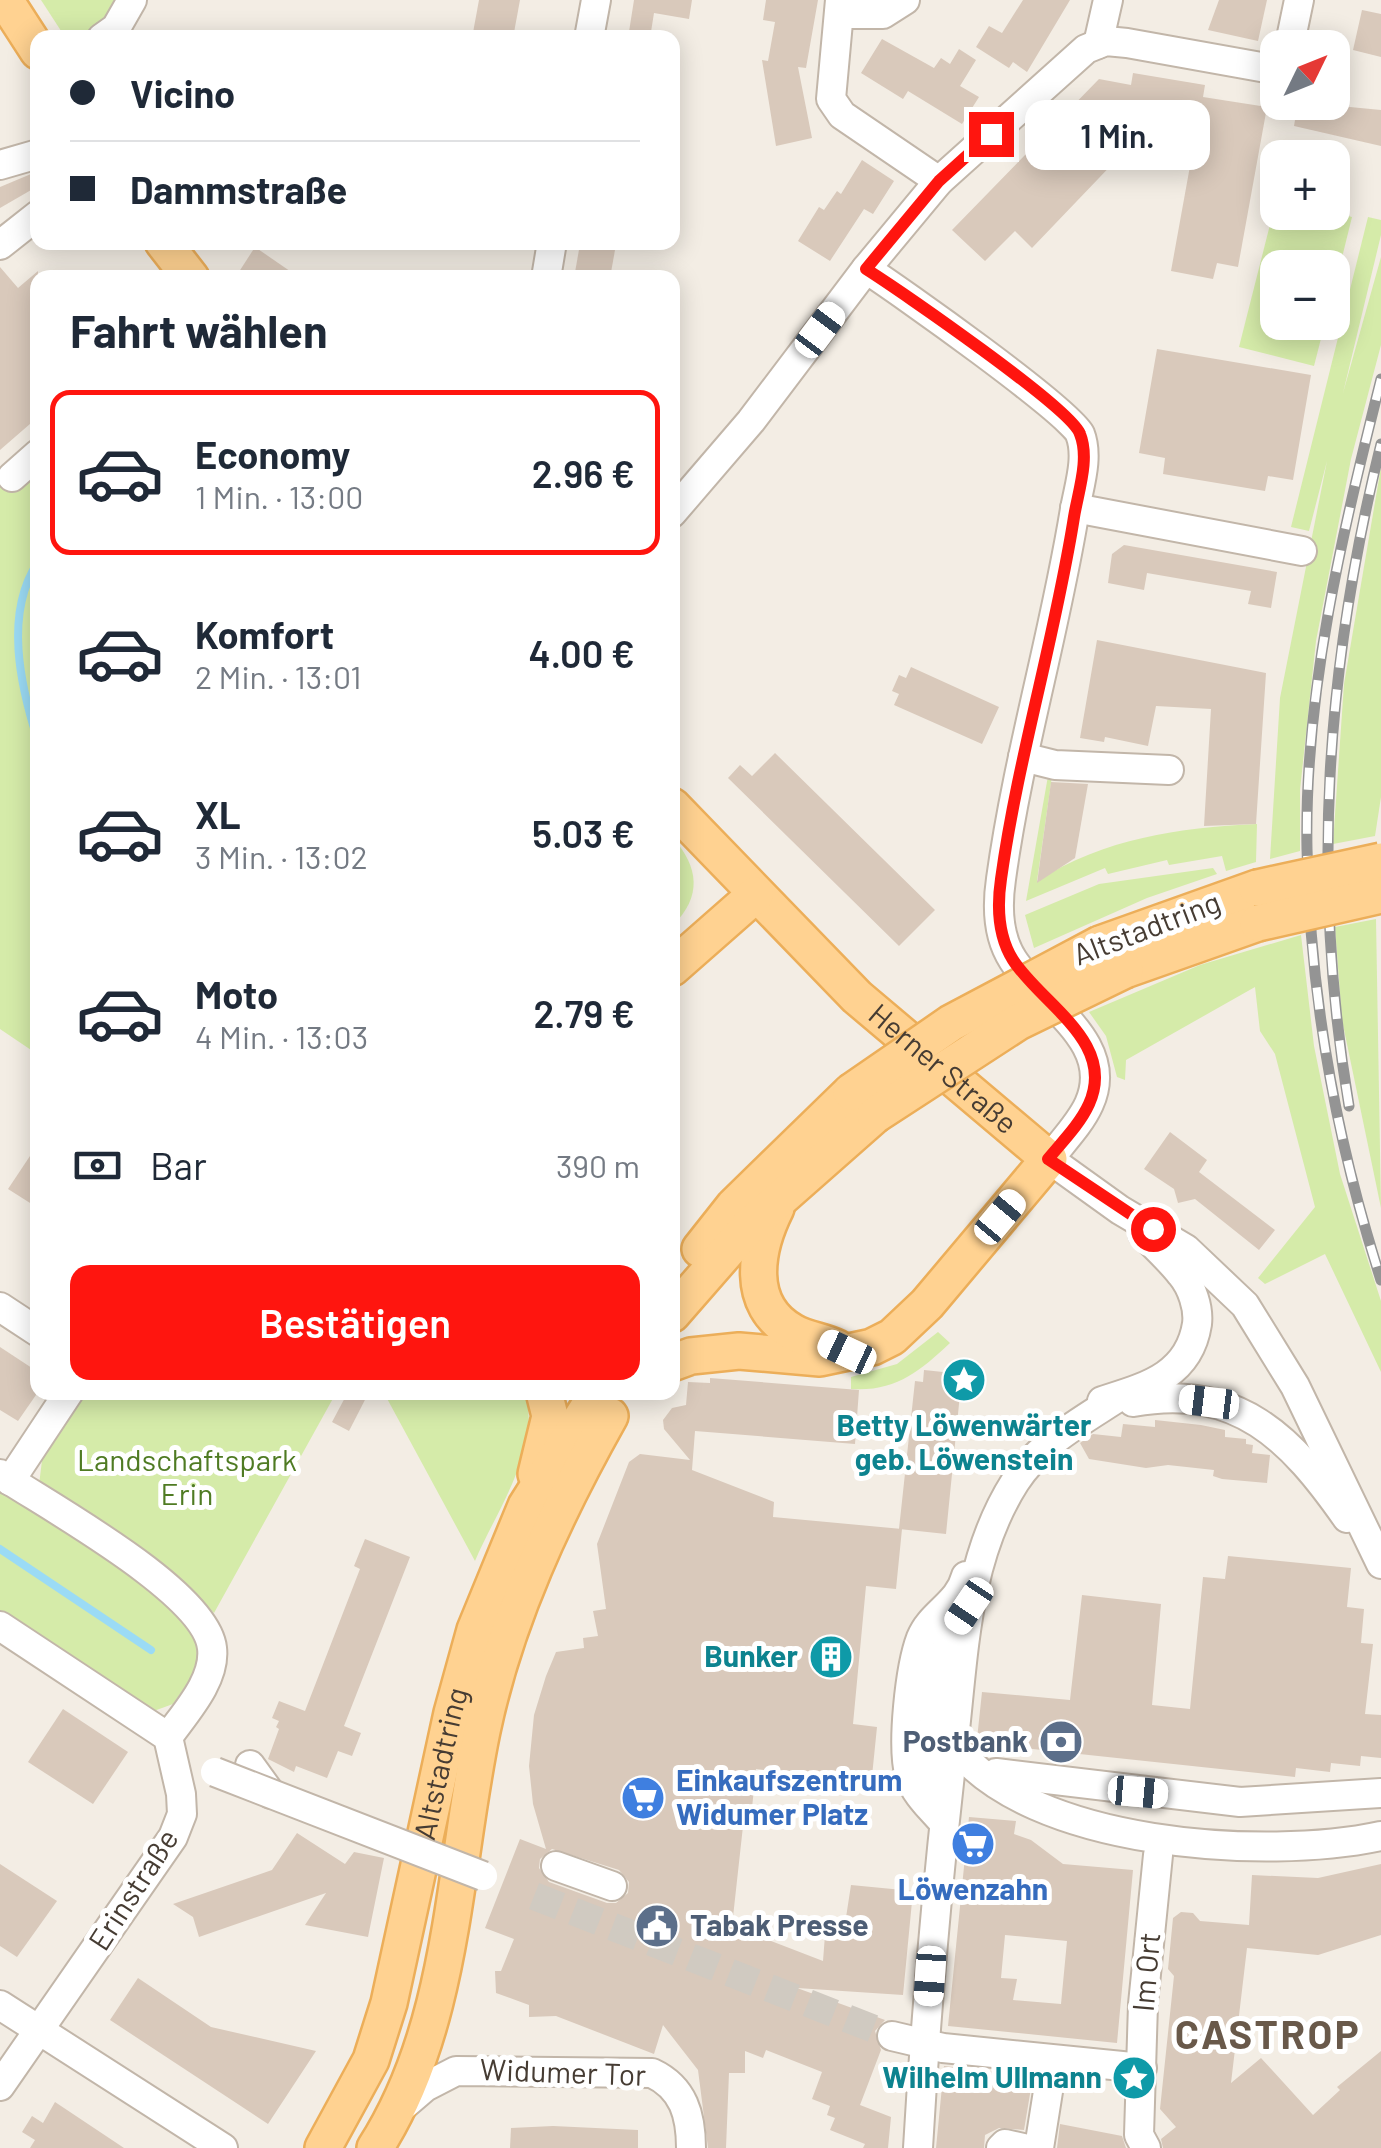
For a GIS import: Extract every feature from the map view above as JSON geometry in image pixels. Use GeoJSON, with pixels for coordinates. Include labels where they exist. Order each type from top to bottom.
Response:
{"type":"FeatureCollection","features":[{"type":"Feature","properties":{"kind":"main road"},"geometry":{"type":"LineString","coordinates":[[4,0],[30,39]]}},
{"type":"Feature","properties":{"kind":"main road"},"geometry":{"type":"LineString","coordinates":[[169,250],[185,270]]}},
{"type":"Feature","properties":{"kind":"main road","name":"Herner Straße"},"geometry":{"type":"LineString","coordinates":[[680,815],[857,997],[1048,1159]]}},
{"type":"Feature","properties":{"kind":"main road","name":"Altstadtring"},"geometry":{"type":"LineString","coordinates":[[680,1276],[734,1206],[863,1104],[950,1023],[1100,944],[1258,905],[1381,861]]}},
{"type":"Feature","properties":{"kind":"main road"},"geometry":{"type":"LineString","coordinates":[[680,961],[755,895]]}},
{"type":"Feature","properties":{"kind":"main road","name":"Altstadtring"},"geometry":{"type":"LineString","coordinates":[[680,1304],[863,1104],[1018,1022],[1258,905],[1381,895]]}},
{"type":"Feature","properties":{"kind":"main road"},"geometry":{"type":"LineString","coordinates":[[680,1362],[715,1352],[820,1358],[872,1347],[905,1328],[1048,1159]]}},
{"type":"Feature","properties":{"kind":"main road"},"geometry":{"type":"LineString","coordinates":[[779,1200],[759,1244],[759,1288],[767,1306],[790,1331],[847,1352]]}},
{"type":"Feature","properties":{"kind":"main road"},"geometry":{"type":"LineString","coordinates":[[680,1250],[734,1206]]}},
{"type":"Feature","properties":{"kind":"main road"},"geometry":{"type":"LineString","coordinates":[[526,1506],[547,1435],[550,1416],[546,1400]]}},
{"type":"Feature","properties":{"kind":"main road","name":"Altstadtring"},"geometry":{"type":"LineString","coordinates":[[323,2148],[346,2111],[377,2041],[457,1695],[476,1630],[526,1506],[614,1400]]}},
{"type":"Feature","properties":{"kind":"main road","name":"Altstadtring"},"geometry":{"type":"LineString","coordinates":[[375,2148],[396,2112],[419,2056],[443,1968],[473,1776],[494,1680],[556,1519],[615,1400]]}},
{"type":"Feature","properties":{"kind":"street"},"geometry":{"type":"LineString","coordinates":[[113,30],[132,0]]}},
{"type":"Feature","properties":{"kind":"street"},"geometry":{"type":"LineString","coordinates":[[590,30],[596,0]]}},
{"type":"Feature","properties":{"kind":"street"},"geometry":{"type":"LineString","coordinates":[[906,0],[883,14],[839,7],[829,89],[836,108],[939,181]]}},
{"type":"Feature","properties":{"kind":"street"},"geometry":{"type":"LineString","coordinates":[[1098,44],[1108,0]]}},
{"type":"Feature","properties":{"kind":"street"},"geometry":{"type":"LineString","coordinates":[[1293,30],[1299,0]]}},
{"type":"Feature","properties":{"kind":"street"},"geometry":{"type":"LineString","coordinates":[[680,503],[751,421],[866,269],[939,181],[1069,63],[1098,44],[1127,43],[1260,67]]}},
{"type":"Feature","properties":{"kind":"street"},"geometry":{"type":"LineString","coordinates":[[0,165],[30,156]]}},
{"type":"Feature","properties":{"kind":"street"},"geometry":{"type":"LineString","coordinates":[[0,245],[30,222]]}},
{"type":"Feature","properties":{"kind":"street"},"geometry":{"type":"LineString","coordinates":[[866,269],[1068,418],[1080,433],[1084,462],[998,898],[1004,940],[1013,960],[1084,1040],[1094,1086],[1082,1116],[1048,1159]]}},
{"type":"Feature","properties":{"kind":"street"},"geometry":{"type":"LineString","coordinates":[[12,477],[30,461]]}},
{"type":"Feature","properties":{"kind":"street"},"geometry":{"type":"LineString","coordinates":[[1075,508],[1302,551]]}},
{"type":"Feature","properties":{"kind":"street"},"geometry":{"type":"LineString","coordinates":[[1023,757],[1056,765],[1169,770]]}},
{"type":"Feature","properties":{"kind":"street","name":"Herner Straße"},"geometry":{"type":"LineString","coordinates":[[1048,1159],[1120,1210],[1186,1249],[1245,1305],[1296,1386],[1381,1564]]}},
{"type":"Feature","properties":{"kind":"street"},"geometry":{"type":"LineString","coordinates":[[934,1812],[910,1778],[906,1750],[922,1636],[962,1593],[977,1529],[1012,1468],[1069,1423],[1120,1396],[1162,1380],[1182,1364],[1194,1344],[1198,1311],[1184,1277],[1120,1210]]}},
{"type":"Feature","properties":{"kind":"street"},"geometry":{"type":"LineString","coordinates":[[0,1307],[30,1327]]}},
{"type":"Feature","properties":{"kind":"street"},"geometry":{"type":"LineString","coordinates":[[934,1812],[954,1744],[969,1606],[987,1534],[1016,1481],[1069,1423],[1135,1401],[1166,1398],[1234,1408],[1288,1443],[1381,1575]]}},
{"type":"Feature","properties":{"kind":"street"},"geometry":{"type":"LineString","coordinates":[[0,1626],[168,1736],[210,1668],[213,1649],[205,1625],[169,1586],[5,1478],[63,1400]]}},
{"type":"Feature","properties":{"kind":"street"},"geometry":{"type":"LineString","coordinates":[[918,2148],[939,1663],[949,1635],[969,1606]]}},
{"type":"Feature","properties":{"kind":"street","name":"Erinstraße"},"geometry":{"type":"LineString","coordinates":[[0,2086],[172,1837],[182,1814],[182,1794],[168,1736]]}},
{"type":"Feature","properties":{"kind":"street"},"geometry":{"type":"LineString","coordinates":[[954,1744],[989,1771],[1004,1776],[1138,1792],[1240,1802],[1381,1793]]}},
{"type":"Feature","properties":{"kind":"street"},"geometry":{"type":"LineString","coordinates":[[954,1744],[982,1777],[1045,1808],[1135,1834],[1239,1849],[1295,1848],[1381,1836]]}},
{"type":"Feature","properties":{"kind":"street"},"geometry":{"type":"LineString","coordinates":[[250,1765],[272,1794]]}},
{"type":"Feature","properties":{"kind":"street"},"geometry":{"type":"LineString","coordinates":[[215,1772],[483,1876]]}},
{"type":"Feature","properties":{"kind":"street","name":"Im Ort"},"geometry":{"type":"LineString","coordinates":[[1146,2148],[1139,2135],[1158,1855]]}},
{"type":"Feature","properties":{"kind":"street"},"geometry":{"type":"LineString","coordinates":[[556,1866],[612,1886]]}},
{"type":"Feature","properties":{"kind":"street"},"geometry":{"type":"LineString","coordinates":[[0,2005],[191,2138],[223,2148]]}},
{"type":"Feature","properties":{"kind":"street"},"geometry":{"type":"LineString","coordinates":[[892,2036],[925,2045],[1142,2068]]}},
{"type":"Feature","properties":{"kind":"street"},"geometry":{"type":"LineString","coordinates":[[1039,2148],[1053,2060]]}},
{"type":"Feature","properties":{"kind":"street","name":"Widumer Tor"},"geometry":{"type":"LineString","coordinates":[[396,2112],[425,2087],[456,2070],[652,2073],[670,2083],[691,2116],[690,2148]]}},
{"type":"Feature","properties":{"kind":"street"},"geometry":{"type":"LineString","coordinates":[[1001,2148],[1005,2144],[1023,2148]]}},
{"type":"Feature","properties":{"kind":"green space"},"geometry":{"type":"Polygon","coordinates":[[[41,0],[119,0],[98,27],[60,30],[41,0]]]}},
{"type":"Feature","properties":{"kind":"green space"},"geometry":{"type":"Polygon","coordinates":[[[1368,217],[1381,220],[1381,235],[1343,393],[1381,257],[1381,345],[1351,459],[1316,641],[1300,790],[1300,851],[1270,859],[1280,698],[1327,461],[1309,531],[1291,527],[1337,340],[1350,340],[1350,289],[1368,217]]]}},
{"type":"Feature","properties":{"kind":"green space"},"geometry":{"type":"Polygon","coordinates":[[[1269,230],[1349,230],[1344,250],[1264,250],[1269,230]]]}},
{"type":"Feature","properties":{"kind":"green space"},"geometry":{"type":"Polygon","coordinates":[[[1260,264],[1260,340],[1321,340],[1314,366],[1239,347],[1260,264]]]}},
{"type":"Feature","properties":{"kind":"green space"},"geometry":{"type":"Polygon","coordinates":[[[30,446],[30,1049],[0,1029],[0,473],[30,446]]]}},
{"type":"Feature","properties":{"kind":"green space"},"geometry":{"type":"Polygon","coordinates":[[[1381,467],[1381,797],[1375,836],[1333,844],[1344,684],[1381,467]]]}},
{"type":"Feature","properties":{"kind":"green space"},"geometry":{"type":"Polygon","coordinates":[[[1048,776],[1052,776],[1037,881],[1116,845],[1170,832],[1227,826],[1257,824],[1256,862],[1226,871],[1222,856],[1169,865],[1167,860],[1108,874],[1105,868],[1026,901],[1048,776]]]}},
{"type":"Feature","properties":{"kind":"green space"},"geometry":{"type":"Polygon","coordinates":[[[680,847],[694,882],[689,904],[680,916],[680,847]]]}},
{"type":"Feature","properties":{"kind":"green space"},"geometry":{"type":"Polygon","coordinates":[[[1213,868],[1217,874],[1147,898],[1034,948],[1025,915],[1099,884],[1213,868]]]}},
{"type":"Feature","properties":{"kind":"green space"},"geometry":{"type":"Polygon","coordinates":[[[1376,919],[1381,1208],[1342,1020],[1335,927],[1376,919]]]}},
{"type":"Feature","properties":{"kind":"green space"},"geometry":{"type":"Polygon","coordinates":[[[1301,935],[1314,1046],[1340,1174],[1381,1301],[1381,1372],[1325,1254],[1265,1284],[1258,1278],[1315,1207],[1275,1054],[1260,1031],[1255,987],[1126,1060],[1125,1080],[1117,1077],[1106,1036],[1089,1012],[1200,965],[1301,935]]]}},
{"type":"Feature","properties":{"kind":"green space"},"geometry":{"type":"Polygon","coordinates":[[[938,1332],[950,1343],[917,1371],[881,1387],[851,1389],[851,1377],[897,1364],[938,1332]]]}},
{"type":"Feature","properties":{"kind":"green space","name":"Landschaftspark Erin"},"geometry":{"type":"Polygon","coordinates":[[[76,1400],[332,1400],[214,1613],[175,1575],[39,1485],[43,1452],[76,1400]]]}},
{"type":"Feature","properties":{"kind":"green space"},"geometry":{"type":"Polygon","coordinates":[[[388,1400],[526,1400],[529,1414],[522,1457],[475,1561],[388,1400]]]}},
{"type":"Feature","properties":{"kind":"green space","name":"Landschaftspark Erin"},"geometry":{"type":"Polygon","coordinates":[[[0,1483],[181,1607],[200,1654],[196,1671],[173,1704],[151,1712],[0,1618],[0,1483]]]}},
{"type":"Feature","properties":{"kind":"building"},"geometry":{"type":"Polygon","coordinates":[[[479,0],[520,0],[514,30],[473,30],[479,0]]]}},
{"type":"Feature","properties":{"kind":"building"},"geometry":{"type":"Polygon","coordinates":[[[634,0],[692,0],[689,19],[654,13],[651,30],[629,30],[634,0]]]}},
{"type":"Feature","properties":{"kind":"building"},"geometry":{"type":"Polygon","coordinates":[[[766,0],[818,0],[806,68],[798,67],[812,138],[776,146],[762,60],[768,61],[775,22],[763,20],[766,0]]]}},
{"type":"Feature","properties":{"kind":"building"},"geometry":{"type":"Polygon","coordinates":[[[1023,0],[1070,0],[1027,72],[1013,62],[1009,68],[976,47],[989,26],[1002,33],[1023,0]]]}},
{"type":"Feature","properties":{"kind":"building"},"geometry":{"type":"Polygon","coordinates":[[[1219,0],[1267,0],[1258,41],[1208,30],[1219,0]]]}},
{"type":"Feature","properties":{"kind":"building"},"geometry":{"type":"Polygon","coordinates":[[[1362,10],[1381,14],[1381,57],[1353,50],[1362,10]]]}},
{"type":"Feature","properties":{"kind":"building"},"geometry":{"type":"Polygon","coordinates":[[[882,39],[934,68],[941,58],[950,64],[959,49],[976,60],[960,86],[979,97],[962,124],[908,91],[903,99],[861,73],[882,39]]]}},
{"type":"Feature","properties":{"kind":"building"},"geometry":{"type":"Polygon","coordinates":[[[1133,73],[1205,85],[1203,97],[1260,106],[1260,120],[1265,120],[1238,267],[1217,263],[1213,279],[1171,271],[1190,166],[1121,155],[1032,248],[1015,231],[985,261],[952,230],[1099,79],[1131,85],[1133,73]]]}},
{"type":"Feature","properties":{"kind":"building"},"geometry":{"type":"Polygon","coordinates":[[[1350,107],[1381,110],[1381,146],[1294,126],[1295,120],[1350,120],[1350,107]]]}},
{"type":"Feature","properties":{"kind":"building"},"geometry":{"type":"Polygon","coordinates":[[[862,160],[894,181],[873,214],[864,209],[830,261],[798,241],[819,207],[824,210],[837,191],[841,194],[862,160]]]}},
{"type":"Feature","properties":{"kind":"building"},"geometry":{"type":"Polygon","coordinates":[[[30,174],[30,191],[0,208],[0,187],[30,174]]]}},
{"type":"Feature","properties":{"kind":"building"},"geometry":{"type":"Polygon","coordinates":[[[253,250],[259,250],[288,270],[240,270],[253,250]]]}},
{"type":"Feature","properties":{"kind":"building"},"geometry":{"type":"Polygon","coordinates":[[[579,250],[615,250],[611,270],[575,270],[579,250]]]}},
{"type":"Feature","properties":{"kind":"building"},"geometry":{"type":"Polygon","coordinates":[[[0,267],[18,288],[30,278],[30,424],[0,450],[0,267]]]}},
{"type":"Feature","properties":{"kind":"building"},"geometry":{"type":"Polygon","coordinates":[[[1157,349],[1311,375],[1293,480],[1268,476],[1265,491],[1163,474],[1165,458],[1139,453],[1157,349]]]}},
{"type":"Feature","properties":{"kind":"building"},"geometry":{"type":"Polygon","coordinates":[[[1124,545],[1277,572],[1271,608],[1248,604],[1251,591],[1147,573],[1144,590],[1108,583],[1112,554],[1124,545]]]}},
{"type":"Feature","properties":{"kind":"building"},"geometry":{"type":"Polygon","coordinates":[[[1097,640],[1266,673],[1256,824],[1204,826],[1211,709],[1156,706],[1148,746],[1105,737],[1104,742],[1080,738],[1097,640]]]}},
{"type":"Feature","properties":{"kind":"building"},"geometry":{"type":"Polygon","coordinates":[[[911,667],[999,707],[982,744],[894,705],[899,694],[892,691],[899,675],[906,678],[911,667]]]}},
{"type":"Feature","properties":{"kind":"building"},"geometry":{"type":"Polygon","coordinates":[[[775,753],[935,910],[899,946],[728,778],[740,765],[752,776],[775,753]]]}},
{"type":"Feature","properties":{"kind":"building"},"geometry":{"type":"Polygon","coordinates":[[[1051,782],[1088,784],[1075,858],[1037,883],[1051,782]]]}},
{"type":"Feature","properties":{"kind":"building"},"geometry":{"type":"Polygon","coordinates":[[[1170,1132],[1207,1160],[1199,1172],[1275,1230],[1259,1250],[1195,1199],[1178,1203],[1174,1189],[1144,1169],[1170,1132]]]}},
{"type":"Feature","properties":{"kind":"building"},"geometry":{"type":"Polygon","coordinates":[[[30,1156],[30,1203],[8,1189],[30,1156]]]}},
{"type":"Feature","properties":{"kind":"building"},"geometry":{"type":"Polygon","coordinates":[[[0,1347],[30,1367],[32,1400],[18,1421],[0,1410],[0,1347]]]}},
{"type":"Feature","properties":{"kind":"building"},"geometry":{"type":"Polygon","coordinates":[[[924,1370],[962,1374],[946,1534],[899,1529],[915,1381],[923,1382],[924,1370]]]}},
{"type":"Feature","properties":{"kind":"building","name":"Einkaufszentrum Widumer Platz"},"geometry":{"type":"Polygon","coordinates":[[[710,1378],[859,1390],[855,1444],[695,1431],[692,1470],[774,1502],[773,1517],[902,1529],[896,1589],[866,1586],[853,1724],[877,1727],[871,1786],[790,1783],[791,1773],[756,1769],[752,1808],[745,1808],[732,1926],[823,1961],[825,1935],[843,1937],[851,1885],[913,1891],[903,1995],[797,1988],[885,2020],[875,2031],[881,2050],[860,2105],[891,2117],[888,2148],[863,2148],[865,2144],[830,2130],[835,2118],[827,2115],[830,2106],[812,2099],[822,2072],[766,2050],[763,2058],[745,2051],[745,2073],[729,2073],[726,2148],[708,2148],[698,2070],[663,2025],[654,2054],[556,2016],[529,2017],[529,2005],[496,1993],[495,1971],[501,1971],[514,1939],[485,1928],[520,1839],[546,1849],[533,1804],[529,1766],[534,1715],[546,1676],[556,1652],[584,1648],[583,1638],[598,1636],[593,1611],[606,1609],[597,1544],[629,1462],[640,1454],[690,1460],[664,1429],[663,1420],[672,1408],[686,1405],[688,1382],[710,1383],[710,1378]],[[552,1849],[540,1859],[539,1868],[549,1882],[607,1903],[616,1903],[628,1893],[629,1882],[619,1870],[552,1849]]]}},
{"type":"Feature","properties":{"kind":"building"},"geometry":{"type":"Polygon","coordinates":[[[344,1400],[365,1400],[349,1431],[332,1422],[344,1400]]]}},
{"type":"Feature","properties":{"kind":"building"},"geometry":{"type":"Polygon","coordinates":[[[1155,1420],[1225,1430],[1225,1437],[1246,1439],[1246,1444],[1253,1445],[1252,1453],[1270,1455],[1267,1483],[1222,1479],[1213,1476],[1214,1470],[1168,1465],[1146,1468],[1089,1459],[1080,1443],[1093,1434],[1121,1437],[1123,1424],[1155,1427],[1155,1420]]]}},
{"type":"Feature","properties":{"kind":"building"},"geometry":{"type":"Polygon","coordinates":[[[365,1539],[410,1557],[344,1726],[361,1733],[352,1756],[338,1751],[327,1778],[296,1766],[294,1772],[268,1759],[279,1729],[279,1721],[272,1718],[279,1701],[305,1711],[360,1569],[354,1566],[365,1539]]]}},
{"type":"Feature","properties":{"kind":"building"},"geometry":{"type":"Polygon","coordinates":[[[1228,1556],[1351,1568],[1347,1607],[1364,1609],[1361,1643],[1373,1644],[1365,1714],[1381,1715],[1381,1758],[1361,1756],[1360,1766],[1331,1763],[1330,1772],[1296,1768],[1295,1777],[995,1745],[996,1741],[977,1739],[982,1692],[1070,1700],[1082,1595],[1161,1604],[1152,1705],[1190,1709],[1203,1577],[1225,1579],[1228,1556]]]}},
{"type":"Feature","properties":{"kind":"building"},"geometry":{"type":"Polygon","coordinates":[[[63,1709],[128,1752],[93,1804],[28,1762],[63,1709]]]}},
{"type":"Feature","properties":{"kind":"building"},"geometry":{"type":"Polygon","coordinates":[[[969,1817],[1016,1821],[1014,1834],[1031,1840],[1063,1864],[1133,1870],[1117,2043],[948,2026],[969,1817]],[[1005,1935],[1001,1978],[1017,1979],[1013,2000],[1061,2004],[1067,1941],[1005,1935]]]}},
{"type":"Feature","properties":{"kind":"building"},"geometry":{"type":"Polygon","coordinates":[[[297,1833],[345,1864],[354,1852],[384,1858],[368,1937],[305,1925],[326,1893],[199,1937],[193,1917],[173,1904],[272,1870],[297,1833]]]}},
{"type":"Feature","properties":{"kind":"building"},"geometry":{"type":"Polygon","coordinates":[[[0,1864],[57,1901],[17,1957],[0,1946],[0,1864]]]}},
{"type":"Feature","properties":{"kind":"building"},"geometry":{"type":"Polygon","coordinates":[[[1381,1864],[1381,1935],[1318,1955],[1247,1948],[1231,2083],[1261,2058],[1313,2115],[1340,2090],[1337,2087],[1381,2051],[1381,2148],[1163,2148],[1161,2139],[1176,2127],[1160,2109],[1174,1976],[1168,1969],[1173,1918],[1181,1912],[1193,1913],[1200,1921],[1249,1925],[1252,1875],[1318,1878],[1381,1864]]]}},
{"type":"Feature","properties":{"kind":"building"},"geometry":{"type":"Polygon","coordinates":[[[138,1978],[211,2027],[316,2051],[268,2124],[110,2020],[138,1978]]]}},
{"type":"Feature","properties":{"kind":"building"},"geometry":{"type":"Polygon","coordinates":[[[944,2066],[1033,2076],[1024,2130],[999,2128],[985,2135],[984,2148],[936,2148],[944,2066]]]}},
{"type":"Feature","properties":{"kind":"building"},"geometry":{"type":"Polygon","coordinates":[[[55,2102],[124,2148],[30,2148],[35,2140],[22,2132],[32,2116],[43,2123],[55,2102]]]}},
{"type":"Feature","properties":{"kind":"building"},"geometry":{"type":"Polygon","coordinates":[[[1060,2124],[1122,2136],[1126,2148],[1057,2148],[1060,2124]]]}},
{"type":"Feature","properties":{"kind":"building"},"geometry":{"type":"Polygon","coordinates":[[[511,2128],[638,2130],[638,2148],[510,2148],[511,2128]]]}},
{"type":"Feature","properties":{"kind":"waterway"},"geometry":{"type":"LineString","coordinates":[[30,577],[18,626],[21,673],[30,712]]}},
{"type":"Feature","properties":{"kind":"waterway"},"geometry":{"type":"LineString","coordinates":[[0,1549],[151,1650]]}},
{"type":"Feature","properties":{"kind":"tunnel"},"geometry":{"type":"LineString","coordinates":[[534,1896],[892,2036]]}},
{"type":"Feature","properties":{"kind":"railway"},"geometry":{"type":"LineString","coordinates":[[1381,379],[1340,553],[1319,670],[1308,789],[1307,849],[1314,959],[1328,1068],[1351,1174],[1381,1280]]}},
{"type":"Feature","properties":{"kind":"railway"},"geometry":{"type":"LineString","coordinates":[[1349,1106],[1330,938],[1330,774],[1347,610],[1381,444]]}},
{"type":"Feature","properties":{"kind":"place","name":"Betty Löwenwärter geb. Löwenstein"},"geometry":{"type":"Point","coordinates":[964,1380]}},
{"type":"Feature","properties":{"kind":"place","name":"Bunker"},"geometry":{"type":"Point","coordinates":[831,1657]}},
{"type":"Feature","properties":{"kind":"place","name":"Postbank"},"geometry":{"type":"Point","coordinates":[1061,1742]}},
{"type":"Feature","properties":{"kind":"place","name":"Einkaufszentrum Widumer Platz"},"geometry":{"type":"Point","coordinates":[643,1798]}},
{"type":"Feature","properties":{"kind":"place","name":"Löwenzahn"},"geometry":{"type":"Point","coordinates":[973,1844]}},
{"type":"Feature","properties":{"kind":"place","name":"Tabak Presse"},"geometry":{"type":"Point","coordinates":[657,1926]}},
{"type":"Feature","properties":{"kind":"place","name":"Wilhelm Ullmann"},"geometry":{"type":"Point","coordinates":[1134,2078]}},
{"type":"Feature","properties":{"kind":"district","name":"CASTROP"},"geometry":{"type":"Point","coordinates":[1268,2035]}},
{"type":"Feature","properties":{"kind":"route"},"geometry":{"type":"LineString","coordinates":[[991,134],[939,181],[866,269],[1068,418],[1080,433],[1084,462],[1068,555],[1016,790],[998,898],[1004,940],[1013,960],[1070,1021],[1091,1058],[1094,1086],[1090,1102],[1048,1159],[1153,1229]]}}]}
